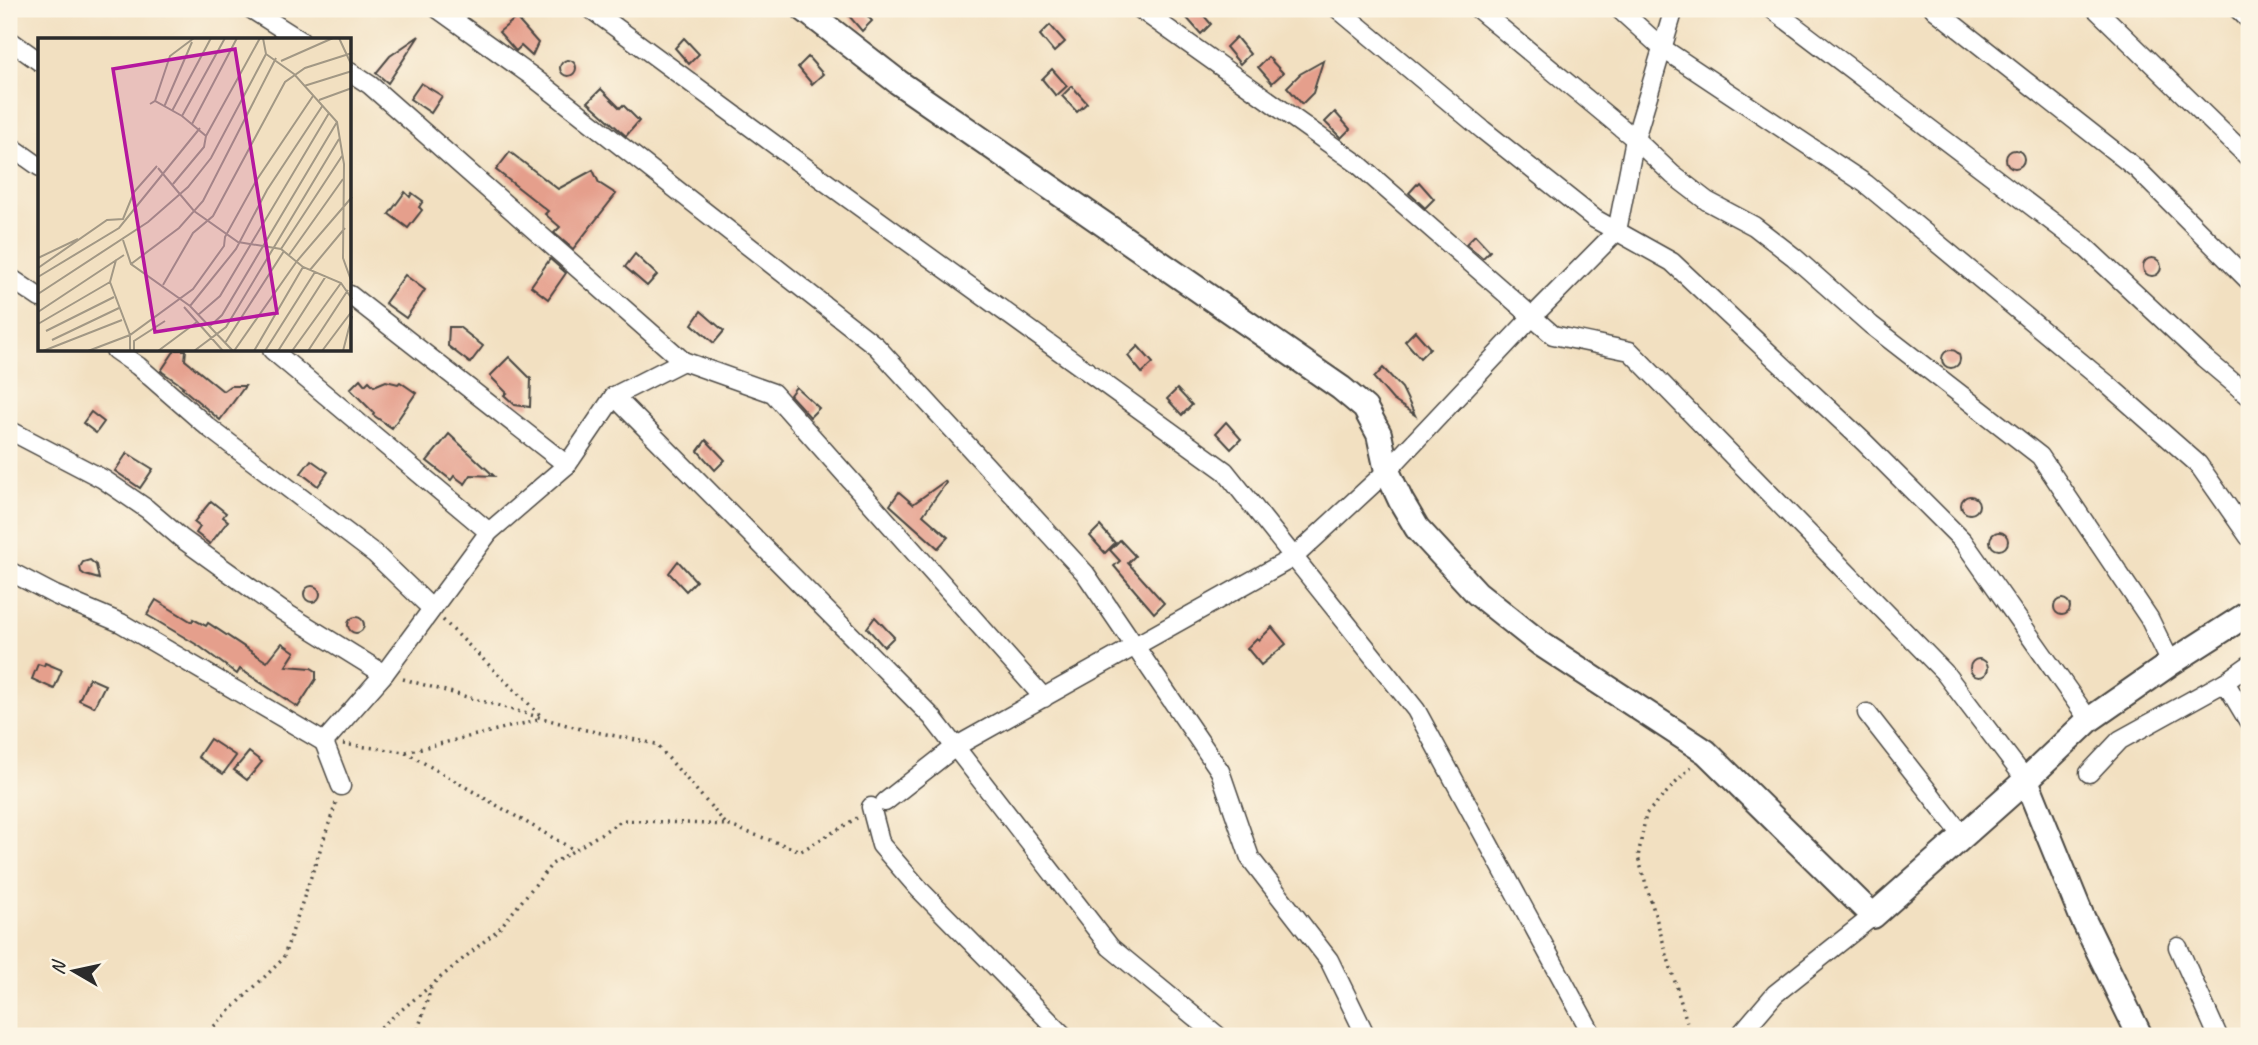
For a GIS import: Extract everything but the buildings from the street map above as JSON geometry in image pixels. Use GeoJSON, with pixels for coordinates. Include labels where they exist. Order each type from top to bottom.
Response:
{"type":"FeatureCollection","features":[{"type":"Feature","properties":{"kind":"street"},"geometry":{"type":"LineString","coordinates":[[251,9],[297,38]]}},
{"type":"Feature","properties":{"kind":"street"},"geometry":{"type":"LineString","coordinates":[[438,9],[533,77],[876,346],[1085,573],[1220,771],[1250,858],[1329,960],[1366,1036]]}},
{"type":"Feature","properties":{"kind":"street"},"geometry":{"type":"LineString","coordinates":[[591,9],[804,167],[1226,471],[1416,710],[1593,1036]]}},
{"type":"Feature","properties":{"kind":"street"},"geometry":{"type":"LineString","coordinates":[[804,9],[898,82],[1341,388],[1365,408],[1379,434],[1387,471],[1417,528],[1477,593],[1541,644],[1706,752],[1873,916]]}},
{"type":"Feature","properties":{"kind":"street"},"geometry":{"type":"LineString","coordinates":[[1140,9],[1358,164],[1553,335],[1630,351],[1944,672],[2026,780],[2082,917],[2140,1036]]}},
{"type":"Feature","properties":{"kind":"street"},"geometry":{"type":"LineString","coordinates":[[1338,9],[1595,219],[1672,262],[1863,442],[1962,541],[2088,720]]}},
{"type":"Feature","properties":{"kind":"street"},"geometry":{"type":"LineString","coordinates":[[1478,9],[1635,139],[1673,175],[1707,201],[1754,226],[1774,241],[1871,325],[2040,456],[2149,618],[2171,663]]}},
{"type":"Feature","properties":{"kind":"street"},"geometry":{"type":"LineString","coordinates":[[1619,9],[1662,48],[1866,184],[2107,384],[2198,464],[2249,537]]}},
{"type":"Feature","properties":{"kind":"street"},"geometry":{"type":"LineString","coordinates":[[1064,1036],[929,900],[881,845],[876,806],[955,747],[1294,557],[1387,471],[1617,231],[1635,139],[1674,9]]}},
{"type":"Feature","properties":{"kind":"street"},"geometry":{"type":"LineString","coordinates":[[1772,9],[2082,245],[2249,396]]}},
{"type":"Feature","properties":{"kind":"street"},"geometry":{"type":"LineString","coordinates":[[1934,9],[2137,169],[2249,281]]}},
{"type":"Feature","properties":{"kind":"street"},"geometry":{"type":"LineString","coordinates":[[2096,9],[2249,158]]}},
{"type":"Feature","properties":{"kind":"street"},"geometry":{"type":"LineString","coordinates":[[2238,9],[2249,20]]}},
{"type":"Feature","properties":{"kind":"street"},"geometry":{"type":"LineString","coordinates":[[9,40],[38,61]]}},
{"type":"Feature","properties":{"kind":"street"},"geometry":{"type":"LineString","coordinates":[[352,73],[370,85],[683,361],[773,393],[1044,698]]}},
{"type":"Feature","properties":{"kind":"street"},"geometry":{"type":"LineString","coordinates":[[9,145],[38,166]]}},
{"type":"Feature","properties":{"kind":"street"},"geometry":{"type":"LineString","coordinates":[[9,276],[38,297]]}},
{"type":"Feature","properties":{"kind":"street"},"geometry":{"type":"LineString","coordinates":[[352,297],[567,465]]}},
{"type":"Feature","properties":{"kind":"street"},"geometry":{"type":"LineString","coordinates":[[118,352],[138,366],[208,427],[375,554],[431,608]]}},
{"type":"Feature","properties":{"kind":"street"},"geometry":{"type":"LineString","coordinates":[[274,352],[489,532]]}},
{"type":"Feature","properties":{"kind":"street"},"geometry":{"type":"LineString","coordinates":[[324,742],[384,674],[489,532],[567,465],[614,396],[683,361]]}},
{"type":"Feature","properties":{"kind":"street"},"geometry":{"type":"LineString","coordinates":[[614,396],[932,717],[1110,947],[1218,1036]]}},
{"type":"Feature","properties":{"kind":"street"},"geometry":{"type":"LineString","coordinates":[[9,430],[103,479],[281,610],[384,674]]}},
{"type":"Feature","properties":{"kind":"street"},"geometry":{"type":"LineString","coordinates":[[9,571],[55,595],[121,623],[324,742],[341,786]]}},
{"type":"Feature","properties":{"kind":"street"},"geometry":{"type":"LineString","coordinates":[[1740,1036],[1775,994],[1873,916],[2026,780],[2088,720],[2249,613]]}},
{"type":"Feature","properties":{"kind":"street"},"geometry":{"type":"LineString","coordinates":[[2089,772],[2120,740],[2225,682],[2249,665]]}},
{"type":"Feature","properties":{"kind":"street"},"geometry":{"type":"LineString","coordinates":[[2225,682],[2249,722]]}},
{"type":"Feature","properties":{"kind":"street"},"geometry":{"type":"LineString","coordinates":[[1867,713],[1963,836]]}},
{"type":"Feature","properties":{"kind":"street"},"geometry":{"type":"LineString","coordinates":[[2179,947],[2218,1036]]}},
{"type":"Feature","properties":{"kind":"path"},"geometry":{"type":"LineString","coordinates":[[431,608],[544,718]]}},
{"type":"Feature","properties":{"kind":"path"},"geometry":{"type":"LineString","coordinates":[[384,674],[581,729],[656,744],[727,825]]}},
{"type":"Feature","properties":{"kind":"path"},"geometry":{"type":"LineString","coordinates":[[324,742],[405,752],[544,718]]}},
{"type":"Feature","properties":{"kind":"path"},"geometry":{"type":"LineString","coordinates":[[405,752],[574,850]]}},
{"type":"Feature","properties":{"kind":"path"},"geometry":{"type":"LineString","coordinates":[[1691,1036],[1638,857],[1646,814],[1706,752]]}},
{"type":"Feature","properties":{"kind":"path"},"geometry":{"type":"LineString","coordinates":[[204,1036],[283,959],[341,786]]}},
{"type":"Feature","properties":{"kind":"path"},"geometry":{"type":"LineString","coordinates":[[370,1036],[499,929],[552,864],[623,820],[727,825],[801,851],[876,806]]}},
{"type":"Feature","properties":{"kind":"path"},"geometry":{"type":"LineString","coordinates":[[416,1036],[431,986]]}}]}
